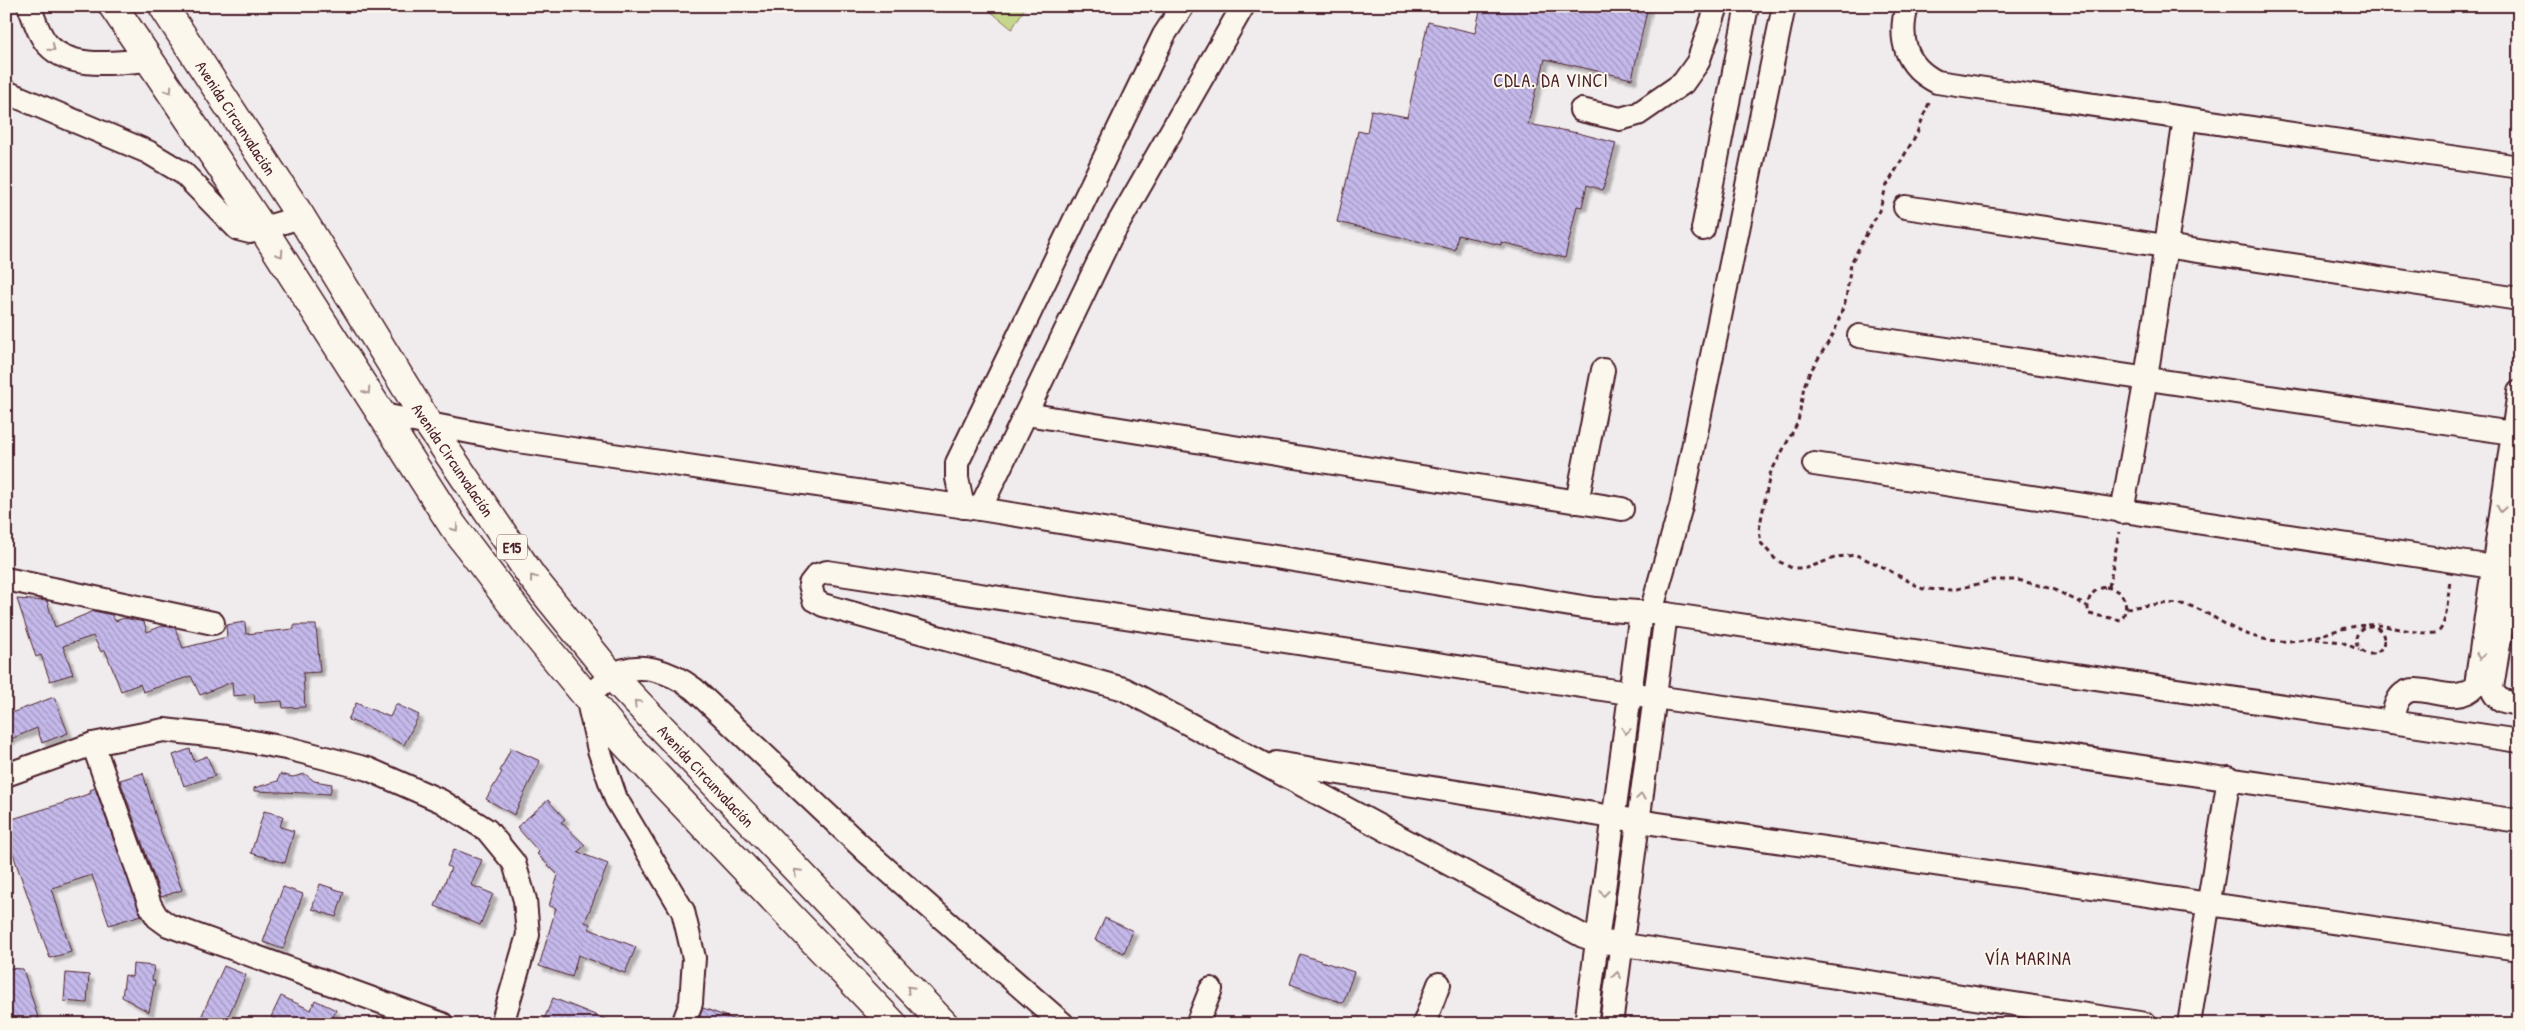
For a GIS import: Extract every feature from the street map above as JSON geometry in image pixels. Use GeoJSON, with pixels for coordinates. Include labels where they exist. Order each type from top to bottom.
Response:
{"type":"FeatureCollection","features":[{"type":"Feature","properties":{"kind":"highway","name":"Avenida Circunvalación"},"geometry":{"type":"LineString","coordinates":[[113,6],[263,228],[453,526],[527,624],[625,743],[698,822],[893,1024]]}},
{"type":"Feature","properties":{"kind":"highway","name":"Avenida Circunvalación"},"geometry":{"type":"LineString","coordinates":[[162,6],[301,217],[429,425],[532,577],[612,676],[944,1024]]}},
{"type":"Feature","properties":{"kind":"street"},"geometry":{"type":"LineString","coordinates":[[28,6],[47,45],[66,58],[90,63],[149,60]]}},
{"type":"Feature","properties":{"kind":"street"},"geometry":{"type":"LineString","coordinates":[[972,508],[957,478],[957,463],[1164,35],[1183,6]]}},
{"type":"Feature","properties":{"kind":"street"},"geometry":{"type":"LineString","coordinates":[[972,508],[1026,414],[1110,238],[1243,6]]}},
{"type":"Feature","properties":{"kind":"street"},"geometry":{"type":"LineString","coordinates":[[1581,110],[1620,119],[1638,114],[1683,83],[1698,62],[1717,6]]}},
{"type":"Feature","properties":{"kind":"street"},"geometry":{"type":"LineString","coordinates":[[1703,229],[1747,6]]}},
{"type":"Feature","properties":{"kind":"street"},"geometry":{"type":"LineString","coordinates":[[1586,1024],[1631,693],[1681,506],[1784,6]]}},
{"type":"Feature","properties":{"kind":"street"},"geometry":{"type":"LineString","coordinates":[[1907,6],[1903,33],[1904,47],[1916,68],[1925,76],[1937,82],[2519,167]]}},
{"type":"Feature","properties":{"kind":"street"},"geometry":{"type":"LineString","coordinates":[[6,92],[148,152],[183,172],[238,229],[250,232],[301,217]]}},
{"type":"Feature","properties":{"kind":"street"},"geometry":{"type":"LineString","coordinates":[[2122,512],[2146,378],[2164,246],[2185,119]]}},
{"type":"Feature","properties":{"kind":"street"},"geometry":{"type":"LineString","coordinates":[[1906,207],[2519,299]]}},
{"type":"Feature","properties":{"kind":"street"},"geometry":{"type":"LineString","coordinates":[[1859,336],[2516,434]]}},
{"type":"Feature","properties":{"kind":"street"},"geometry":{"type":"LineString","coordinates":[[1576,502],[1603,370]]}},
{"type":"Feature","properties":{"kind":"street"},"geometry":{"type":"LineString","coordinates":[[2519,392],[2507,569],[2492,688],[2493,695],[2499,700],[2519,704]]}},
{"type":"Feature","properties":{"kind":"street"},"geometry":{"type":"LineString","coordinates":[[1026,414],[1622,509]]}},
{"type":"Feature","properties":{"kind":"street"},"geometry":{"type":"LineString","coordinates":[[383,415],[511,440],[821,484],[1595,609],[1653,613],[2519,741]]}},
{"type":"Feature","properties":{"kind":"street"},"geometry":{"type":"LineString","coordinates":[[1814,464],[2507,569]]}},
{"type":"Feature","properties":{"kind":"street"},"geometry":{"type":"LineString","coordinates":[[2392,722],[2397,702],[2404,694],[2413,689],[2459,696],[2469,693],[2476,686],[2519,517]]}},
{"type":"Feature","properties":{"kind":"street"},"geometry":{"type":"LineString","coordinates":[[2146,1024],[1598,941],[1583,936],[1124,689],[823,606],[814,600],[810,584],[817,575],[828,572],[1655,698],[2519,820]]}},
{"type":"Feature","properties":{"kind":"street"},"geometry":{"type":"LineString","coordinates":[[6,579],[212,623]]}},
{"type":"Feature","properties":{"kind":"street"},"geometry":{"type":"LineString","coordinates":[[1611,1024],[1655,698],[1653,613]]}},
{"type":"Feature","properties":{"kind":"street"},"geometry":{"type":"LineString","coordinates":[[683,1024],[691,1002],[694,958],[683,911],[616,799],[599,750],[587,697],[612,676],[635,668],[659,670],[679,678],[731,723],[868,853],[1063,1024]]}},
{"type":"Feature","properties":{"kind":"street"},"geometry":{"type":"LineString","coordinates":[[6,775],[93,744],[164,730],[226,737],[291,749],[368,769],[441,801],[487,830],[514,863],[526,909],[528,935],[502,1024]]}},
{"type":"Feature","properties":{"kind":"street"},"geometry":{"type":"LineString","coordinates":[[93,744],[150,905],[157,917],[177,928],[442,1024]]}},
{"type":"Feature","properties":{"kind":"street"},"geometry":{"type":"LineString","coordinates":[[1260,761],[1638,821],[2519,949]]}},
{"type":"Feature","properties":{"kind":"street"},"geometry":{"type":"LineString","coordinates":[[2189,1024],[2229,778]]}},
{"type":"Feature","properties":{"kind":"street"},"geometry":{"type":"LineString","coordinates":[[1424,1024],[1439,984]]}},
{"type":"Feature","properties":{"kind":"street"},"geometry":{"type":"LineString","coordinates":[[1196,1024],[1210,989]]}},
{"type":"Feature","properties":{"kind":"path"},"geometry":{"type":"LineString","coordinates":[[1937,82],[1916,135],[1886,187],[1878,214],[1851,263],[1846,299],[1834,333],[1810,372],[1804,386],[1798,422],[1770,474],[1759,530],[1761,543],[1776,560],[1792,568],[1807,568],[1837,557],[1856,556],[1881,566],[1923,589],[1953,590],[1994,580],[2018,580],[2053,589],[2087,606]]}},
{"type":"Feature","properties":{"kind":"path"},"geometry":{"type":"LineString","coordinates":[[2109,587],[2122,512]]}},
{"type":"Feature","properties":{"kind":"path"},"geometry":{"type":"LineString","coordinates":[[2126,608],[2158,604],[2187,606],[2251,635],[2287,641],[2312,638],[2342,627],[2370,625],[2409,629],[2429,634],[2439,631],[2444,622],[2453,561]]}},
{"type":"Feature","properties":{"kind":"path"},"geometry":{"type":"LineString","coordinates":[[2109,587],[2118,591],[2123,596],[2126,608],[2121,620],[2089,614],[2087,606],[2090,596],[2094,591],[2109,587]]}},
{"type":"Feature","properties":{"kind":"path"},"geometry":{"type":"LineString","coordinates":[[2312,638],[2342,642],[2371,654],[2383,646],[2382,632],[2370,625]]}},
{"type":"Feature","properties":{"kind":"path"},"geometry":{"type":"LineString","coordinates":[[2362,651],[2356,644],[2356,635],[2362,628],[2370,625]]}},
{"type":"Feature","properties":{"kind":"green space"},"geometry":{"type":"Polygon","coordinates":[[[984,6],[1026,6],[1012,29],[984,6]]]}},
{"type":"Feature","properties":{"kind":"building"},"geometry":{"type":"Polygon","coordinates":[[[1481,6],[1648,6],[1632,79],[1545,59],[1528,124],[1578,133],[1616,143],[1603,190],[1587,185],[1582,207],[1577,206],[1565,258],[1501,242],[1501,245],[1458,235],[1455,250],[1337,222],[1358,131],[1367,133],[1371,110],[1407,117],[1428,22],[1475,33],[1481,6]]]}},
{"type":"Feature","properties":{"kind":"building"},"geometry":{"type":"Polygon","coordinates":[[[17,599],[47,601],[55,627],[94,611],[112,615],[115,621],[124,618],[144,622],[147,632],[162,626],[175,628],[183,648],[227,637],[226,625],[245,622],[246,634],[294,629],[294,625],[316,625],[320,672],[303,673],[305,707],[283,708],[282,701],[255,703],[254,694],[233,696],[232,682],[200,695],[191,676],[143,692],[140,684],[121,691],[105,650],[101,652],[93,636],[63,646],[73,674],[50,681],[41,655],[36,657],[17,599]]]}},
{"type":"Feature","properties":{"kind":"building"},"geometry":{"type":"Polygon","coordinates":[[[54,697],[68,733],[42,743],[37,728],[6,741],[6,715],[54,697]]]}},
{"type":"Feature","properties":{"kind":"building"},"geometry":{"type":"Polygon","coordinates":[[[356,703],[390,717],[396,704],[419,715],[404,745],[366,726],[348,720],[356,703]]]}},
{"type":"Feature","properties":{"kind":"building"},"geometry":{"type":"Polygon","coordinates":[[[511,748],[540,761],[514,815],[486,799],[502,772],[500,771],[511,748]]]}},
{"type":"Feature","properties":{"kind":"building"},"geometry":{"type":"Polygon","coordinates":[[[190,749],[194,761],[207,756],[215,776],[184,786],[173,755],[190,749]]]}},
{"type":"Feature","properties":{"kind":"building"},"geometry":{"type":"Polygon","coordinates":[[[143,773],[158,824],[182,890],[161,897],[120,780],[143,773]]]}},
{"type":"Feature","properties":{"kind":"building"},"geometry":{"type":"Polygon","coordinates":[[[280,774],[293,777],[305,774],[314,781],[332,784],[330,794],[254,791],[254,788],[278,781],[280,774]]]}},
{"type":"Feature","properties":{"kind":"building"},"geometry":{"type":"Polygon","coordinates":[[[95,788],[141,915],[109,925],[92,875],[52,888],[71,952],[50,958],[17,866],[6,831],[6,821],[91,793],[90,790],[95,788]]]}},
{"type":"Feature","properties":{"kind":"building"},"geometry":{"type":"Polygon","coordinates":[[[548,800],[565,819],[561,822],[585,845],[578,852],[608,864],[585,922],[590,924],[589,929],[636,947],[625,973],[578,955],[572,977],[539,966],[556,908],[549,906],[558,875],[537,854],[539,852],[517,827],[548,800]]]}},
{"type":"Feature","properties":{"kind":"building"},"geometry":{"type":"Polygon","coordinates":[[[264,811],[283,816],[280,827],[294,831],[285,863],[251,853],[264,811]]]}},
{"type":"Feature","properties":{"kind":"building"},"geometry":{"type":"Polygon","coordinates":[[[454,849],[482,860],[471,885],[493,894],[480,925],[435,906],[451,868],[447,866],[454,849]]]}},
{"type":"Feature","properties":{"kind":"building"},"geometry":{"type":"Polygon","coordinates":[[[320,884],[344,892],[336,917],[312,909],[320,884]]]}},
{"type":"Feature","properties":{"kind":"building"},"geometry":{"type":"Polygon","coordinates":[[[283,887],[303,894],[283,949],[263,942],[283,887]]]}},
{"type":"Feature","properties":{"kind":"building"},"geometry":{"type":"Polygon","coordinates":[[[1105,918],[1133,931],[1124,953],[1095,940],[1105,918]]]}},
{"type":"Feature","properties":{"kind":"building"},"geometry":{"type":"Polygon","coordinates":[[[1300,954],[1354,972],[1343,1003],[1290,984],[1300,954]]]}},
{"type":"Feature","properties":{"kind":"building"},"geometry":{"type":"Polygon","coordinates":[[[133,964],[154,966],[152,980],[155,981],[149,1012],[122,997],[125,975],[132,977],[133,964]]]}},
{"type":"Feature","properties":{"kind":"building"},"geometry":{"type":"Polygon","coordinates":[[[224,966],[246,975],[225,1024],[198,1024],[224,966]]]}},
{"type":"Feature","properties":{"kind":"building"},"geometry":{"type":"Polygon","coordinates":[[[6,968],[23,969],[40,1024],[14,1024],[6,1002],[6,968]]]}},
{"type":"Feature","properties":{"kind":"building"},"geometry":{"type":"Polygon","coordinates":[[[66,973],[89,975],[87,1003],[64,1001],[66,973]]]}},
{"type":"Feature","properties":{"kind":"building"},"geometry":{"type":"Polygon","coordinates":[[[281,996],[311,1010],[315,1000],[336,1010],[332,1020],[340,1024],[285,1024],[271,1017],[281,996]]]}},
{"type":"Feature","properties":{"kind":"building"},"geometry":{"type":"Polygon","coordinates":[[[553,998],[615,1023],[615,1024],[542,1024],[553,998]]]}},
{"type":"Feature","properties":{"kind":"building"},"geometry":{"type":"Polygon","coordinates":[[[703,1008],[741,1022],[741,1024],[697,1024],[703,1008]]]}},
{"type":"Feature","properties":{"kind":"district","name":"CDLA. DA VINCI"},"geometry":{"type":"Point","coordinates":[1551,80]}},
{"type":"Feature","properties":{"kind":"district","name":"VÍA MARINA"},"geometry":{"type":"Point","coordinates":[2028,958]}}]}
